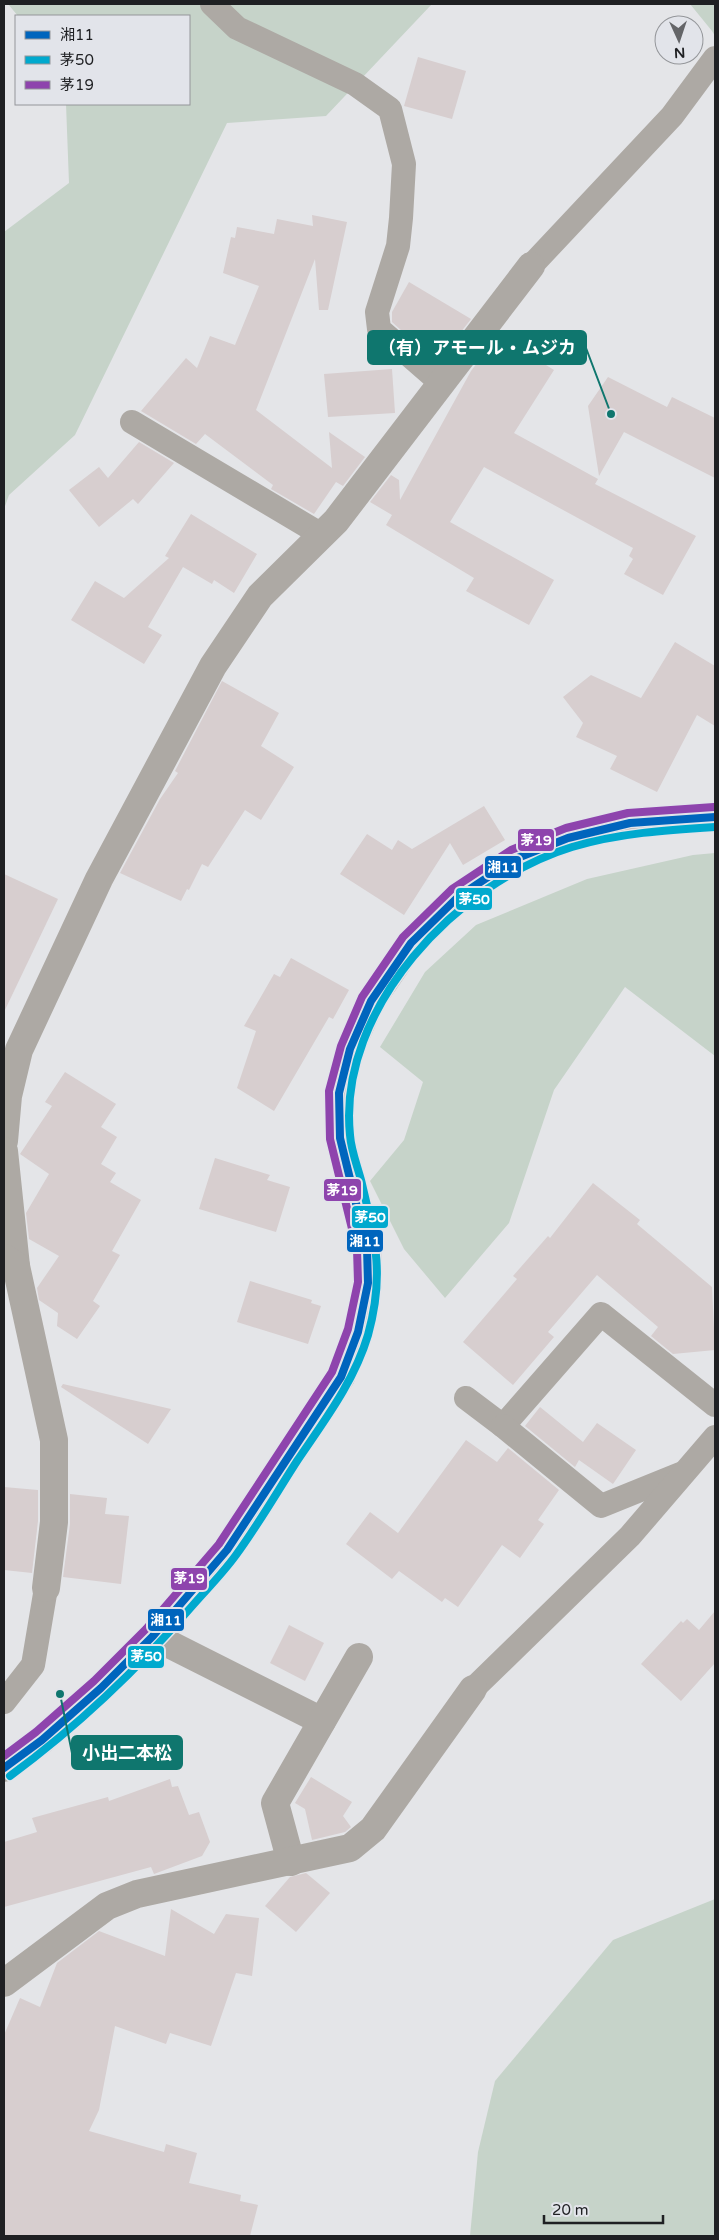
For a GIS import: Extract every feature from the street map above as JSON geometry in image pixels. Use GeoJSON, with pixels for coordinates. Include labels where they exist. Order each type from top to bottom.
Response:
{"type":"FeatureCollection","features":[{"type":"Feature","properties":{"kind":"main road"},"geometry":{"type":"LineString","coordinates":[[4,1768],[42,1740],[101,1688],[153,1636],[227,1550],[341,1377],[358,1332],[368,1283],[367,1248],[340,1138],[339,1093],[350,1049],[371,1001],[411,943],[458,897],[515,859],[568,838],[630,823],[715,817]]}},
{"type":"Feature","properties":{"kind":"street"},"geometry":{"type":"LineString","coordinates":[[4,1141],[8,1096],[19,1050],[99,879],[213,666],[260,596],[336,521],[531,266]]}},
{"type":"Feature","properties":{"kind":"street"},"geometry":{"type":"LineString","coordinates":[[4,1152],[10,1262],[54,1440],[54,1522],[46,1588]]}},
{"type":"Feature","properties":{"kind":"street"},"geometry":{"type":"LineString","coordinates":[[153,1636],[322,1721]]}},
{"type":"Feature","properties":{"kind":"street"},"geometry":{"type":"LineString","coordinates":[[291,1862],[276,1803],[359,1657]]}},
{"type":"Feature","properties":{"kind":"street"},"geometry":{"type":"LineString","coordinates":[[4,1984],[106,1906],[136,1894],[350,1848],[373,1830],[473,1689]]}},
{"type":"Feature","properties":{"kind":"lane"},"geometry":{"type":"LineString","coordinates":[[212,4],[237,28],[356,84],[390,109],[404,164],[398,246],[377,312],[379,329],[440,383]]}},
{"type":"Feature","properties":{"kind":"lane"},"geometry":{"type":"LineString","coordinates":[[531,266],[672,116],[715,58]]}},
{"type":"Feature","properties":{"kind":"lane"},"geometry":{"type":"LineString","coordinates":[[132,422],[322,535]]}},
{"type":"Feature","properties":{"kind":"lane"},"geometry":{"type":"LineString","coordinates":[[503,1426],[601,1314],[715,1405]]}},
{"type":"Feature","properties":{"kind":"lane"},"geometry":{"type":"LineString","coordinates":[[466,1398],[601,1506],[681,1474]]}},
{"type":"Feature","properties":{"kind":"lane"},"geometry":{"type":"LineString","coordinates":[[473,1689],[630,1536],[681,1474],[715,1437]]}},
{"type":"Feature","properties":{"kind":"lane"},"geometry":{"type":"LineString","coordinates":[[4,1702],[33,1665],[46,1588]]}},
{"type":"Feature","properties":{"kind":"shaded area"},"geometry":{"type":"Polygon","coordinates":[[[8,4],[432,4],[326,116],[227,123],[75,435],[9,495],[4,509],[4,232],[69,183],[66,105],[190,105],[190,15],[17,15],[8,4]]]}},
{"type":"Feature","properties":{"kind":"shaded area"},"geometry":{"type":"Polygon","coordinates":[[[690,4],[715,4],[715,36],[704,21],[704,15],[699,15],[690,4]]]}},
{"type":"Feature","properties":{"kind":"shaded area"},"geometry":{"type":"Polygon","coordinates":[[[715,853],[715,1056],[625,987],[554,1090],[509,1223],[445,1298],[404,1249],[370,1181],[404,1140],[423,1082],[380,1047],[425,972],[476,925],[587,879],[693,855],[715,853]]]}},
{"type":"Feature","properties":{"kind":"shaded area"},"geometry":{"type":"Polygon","coordinates":[[[715,1899],[715,2236],[470,2236],[478,2152],[495,2081],[613,1940],[715,1899]]]}},
{"type":"Feature","properties":{"kind":"building"},"geometry":{"type":"Polygon","coordinates":[[[418,57],[466,71],[452,119],[404,106],[418,57]]]}},
{"type":"Feature","properties":{"kind":"building"},"geometry":{"type":"Polygon","coordinates":[[[312,215],[347,222],[328,310],[319,310],[315,259],[256,410],[332,468],[329,432],[365,457],[343,486],[336,482],[314,514],[271,489],[273,485],[205,434],[196,444],[141,411],[186,358],[197,368],[210,336],[235,345],[259,286],[223,273],[231,237],[235,238],[237,227],[274,234],[277,219],[313,226],[312,215]]]}},
{"type":"Feature","properties":{"kind":"building"},"geometry":{"type":"Polygon","coordinates":[[[409,282],[471,319],[443,355],[402,331],[392,322],[392,312],[409,282]]]}},
{"type":"Feature","properties":{"kind":"building"},"geometry":{"type":"Polygon","coordinates":[[[498,335],[554,370],[514,433],[598,479],[595,484],[696,536],[663,595],[624,574],[633,559],[629,556],[633,548],[484,467],[450,522],[554,580],[529,625],[466,591],[474,578],[386,525],[392,515],[370,502],[391,475],[399,480],[400,500],[471,371],[498,335]]]}},
{"type":"Feature","properties":{"kind":"building"},"geometry":{"type":"Polygon","coordinates":[[[392,369],[395,413],[328,417],[324,374],[392,369]]]}},
{"type":"Feature","properties":{"kind":"building"},"geometry":{"type":"Polygon","coordinates":[[[608,377],[667,407],[672,397],[715,418],[715,478],[624,432],[599,476],[588,406],[608,377]]]}},
{"type":"Feature","properties":{"kind":"building"},"geometry":{"type":"Polygon","coordinates":[[[139,442],[174,463],[138,504],[133,499],[99,527],[69,490],[99,467],[108,478],[139,442]]]}},
{"type":"Feature","properties":{"kind":"building"},"geometry":{"type":"Polygon","coordinates":[[[191,514],[257,554],[234,593],[214,580],[212,584],[183,567],[148,627],[162,635],[144,664],[71,620],[95,581],[124,598],[169,558],[165,556],[191,514]]]}},
{"type":"Feature","properties":{"kind":"building"},"geometry":{"type":"Polygon","coordinates":[[[675,642],[715,666],[715,726],[697,715],[657,792],[610,769],[617,756],[576,737],[583,723],[563,697],[591,675],[641,698],[675,642]]]}},
{"type":"Feature","properties":{"kind":"building"},"geometry":{"type":"Polygon","coordinates":[[[222,681],[279,713],[261,746],[294,767],[261,820],[245,810],[208,867],[202,864],[189,890],[187,889],[181,901],[120,873],[160,799],[178,773],[175,771],[222,681]]]}},
{"type":"Feature","properties":{"kind":"building"},"geometry":{"type":"Polygon","coordinates":[[[484,806],[505,840],[463,865],[450,843],[404,915],[340,874],[367,834],[392,850],[398,840],[412,849],[484,806]]]}},
{"type":"Feature","properties":{"kind":"building"},"geometry":{"type":"Polygon","coordinates":[[[4,874],[58,899],[4,1012],[4,874]]]}},
{"type":"Feature","properties":{"kind":"building"},"geometry":{"type":"Polygon","coordinates":[[[291,958],[349,990],[333,1019],[329,1017],[274,1111],[237,1088],[256,1031],[244,1026],[274,974],[280,977],[291,958]]]}},
{"type":"Feature","properties":{"kind":"building"},"geometry":{"type":"Polygon","coordinates":[[[65,1072],[116,1104],[101,1127],[117,1137],[101,1164],[116,1173],[110,1182],[141,1200],[112,1251],[120,1255],[93,1301],[100,1306],[77,1339],[57,1326],[58,1313],[39,1300],[37,1288],[59,1256],[29,1239],[26,1213],[49,1174],[20,1154],[52,1106],[45,1102],[65,1072]]]}},
{"type":"Feature","properties":{"kind":"building"},"geometry":{"type":"Polygon","coordinates":[[[215,1158],[270,1175],[267,1180],[290,1187],[276,1232],[199,1209],[215,1158]]]}},
{"type":"Feature","properties":{"kind":"building"},"geometry":{"type":"Polygon","coordinates":[[[593,1183],[640,1220],[637,1224],[712,1287],[715,1350],[673,1354],[651,1336],[658,1327],[597,1275],[548,1332],[554,1337],[513,1385],[463,1342],[517,1279],[513,1276],[548,1236],[550,1238],[593,1183]]]}},
{"type":"Feature","properties":{"kind":"building"},"geometry":{"type":"Polygon","coordinates":[[[250,1281],[312,1300],[311,1303],[321,1306],[308,1344],[237,1322],[250,1281]]]}},
{"type":"Feature","properties":{"kind":"building"},"geometry":{"type":"Polygon","coordinates":[[[63,1384],[171,1409],[148,1444],[61,1387],[63,1384]]]}},
{"type":"Feature","properties":{"kind":"building"},"geometry":{"type":"Polygon","coordinates":[[[540,1407],[583,1442],[597,1423],[636,1450],[613,1484],[579,1460],[575,1467],[525,1426],[540,1407]]]}},
{"type":"Feature","properties":{"kind":"building"},"geometry":{"type":"Polygon","coordinates":[[[466,1440],[497,1462],[508,1448],[559,1490],[538,1520],[544,1524],[520,1558],[502,1545],[458,1607],[445,1598],[442,1602],[399,1571],[392,1579],[346,1544],[370,1512],[398,1533],[466,1440]]]}},
{"type":"Feature","properties":{"kind":"building"},"geometry":{"type":"Polygon","coordinates":[[[4,1487],[38,1490],[38,1521],[32,1573],[4,1570],[4,1487]]]}},
{"type":"Feature","properties":{"kind":"building"},"geometry":{"type":"Polygon","coordinates":[[[70,1494],[107,1498],[105,1514],[129,1516],[121,1584],[63,1577],[70,1524],[70,1494]]]}},
{"type":"Feature","properties":{"kind":"building"},"geometry":{"type":"Polygon","coordinates":[[[715,1611],[715,1663],[681,1701],[641,1664],[681,1621],[683,1623],[687,1619],[699,1630],[715,1611]]]}},
{"type":"Feature","properties":{"kind":"building"},"geometry":{"type":"Polygon","coordinates":[[[289,1625],[324,1643],[305,1681],[270,1663],[289,1625]]]}},
{"type":"Feature","properties":{"kind":"building"},"geometry":{"type":"Polygon","coordinates":[[[311,1777],[352,1802],[343,1816],[351,1827],[345,1832],[312,1840],[305,1809],[295,1803],[311,1777]]]}},
{"type":"Feature","properties":{"kind":"building"},"geometry":{"type":"Polygon","coordinates":[[[170,1779],[172,1787],[178,1786],[189,1815],[199,1812],[210,1842],[202,1856],[154,1874],[151,1867],[4,1907],[4,1842],[37,1832],[32,1818],[108,1797],[109,1801],[170,1779]]]}},
{"type":"Feature","properties":{"kind":"building"},"geometry":{"type":"Polygon","coordinates":[[[306,1873],[330,1893],[296,1932],[265,1906],[290,1877],[306,1873]]]}},
{"type":"Feature","properties":{"kind":"building"},"geometry":{"type":"Polygon","coordinates":[[[171,1909],[214,1934],[226,1914],[259,1918],[252,1976],[236,1973],[211,2046],[170,2033],[166,2044],[115,2026],[99,2110],[89,2131],[164,2152],[166,2144],[197,2153],[189,2183],[241,2195],[240,2201],[258,2205],[250,2236],[4,2236],[4,2035],[20,1998],[40,2007],[57,1963],[99,1931],[165,1956],[171,1909]]]}},
{"type":"Feature","properties":{"kind":"transit line","name":"茅19"},"geometry":{"type":"LineString","coordinates":[[4,1756],[36,1732],[94,1681],[146,1629],[219,1544],[332,1372],[348,1329],[358,1282],[357,1249],[330,1139],[329,1091],[341,1046],[362,997],[403,937],[452,889],[511,850],[566,828],[628,813],[714,807]]}},
{"type":"Feature","properties":{"kind":"transit line","name":"湘11"},"geometry":{"type":"LineString","coordinates":[[4,1768],[42,1740],[101,1688],[153,1636],[227,1550],[341,1377],[358,1332],[368,1283],[367,1248],[340,1138],[339,1093],[350,1049],[371,1001],[411,943],[458,897],[515,859],[568,838],[630,823],[715,817]]}},
{"type":"Feature","properties":{"kind":"transit line","name":"茅50"},"geometry":{"type":"LineString","coordinates":[[10,1776],[60,1737],[129,1674],[226,1568],[252,1532],[328,1416],[355,1369],[368,1335],[373,1313],[377,1275],[374,1239],[350,1135],[351,1088],[363,1041],[384,997],[413,956],[448,920],[487,889],[529,864],[572,847],[607,838],[715,827]]}},
{"type":"Feature","properties":{"kind":"place","name":"（有）アモール・ムジカ"},"geometry":{"type":"Point","coordinates":[611,414]}},
{"type":"Feature","properties":{"kind":"place","name":"小出二本松"},"geometry":{"type":"Point","coordinates":[60,1694]}}]}
